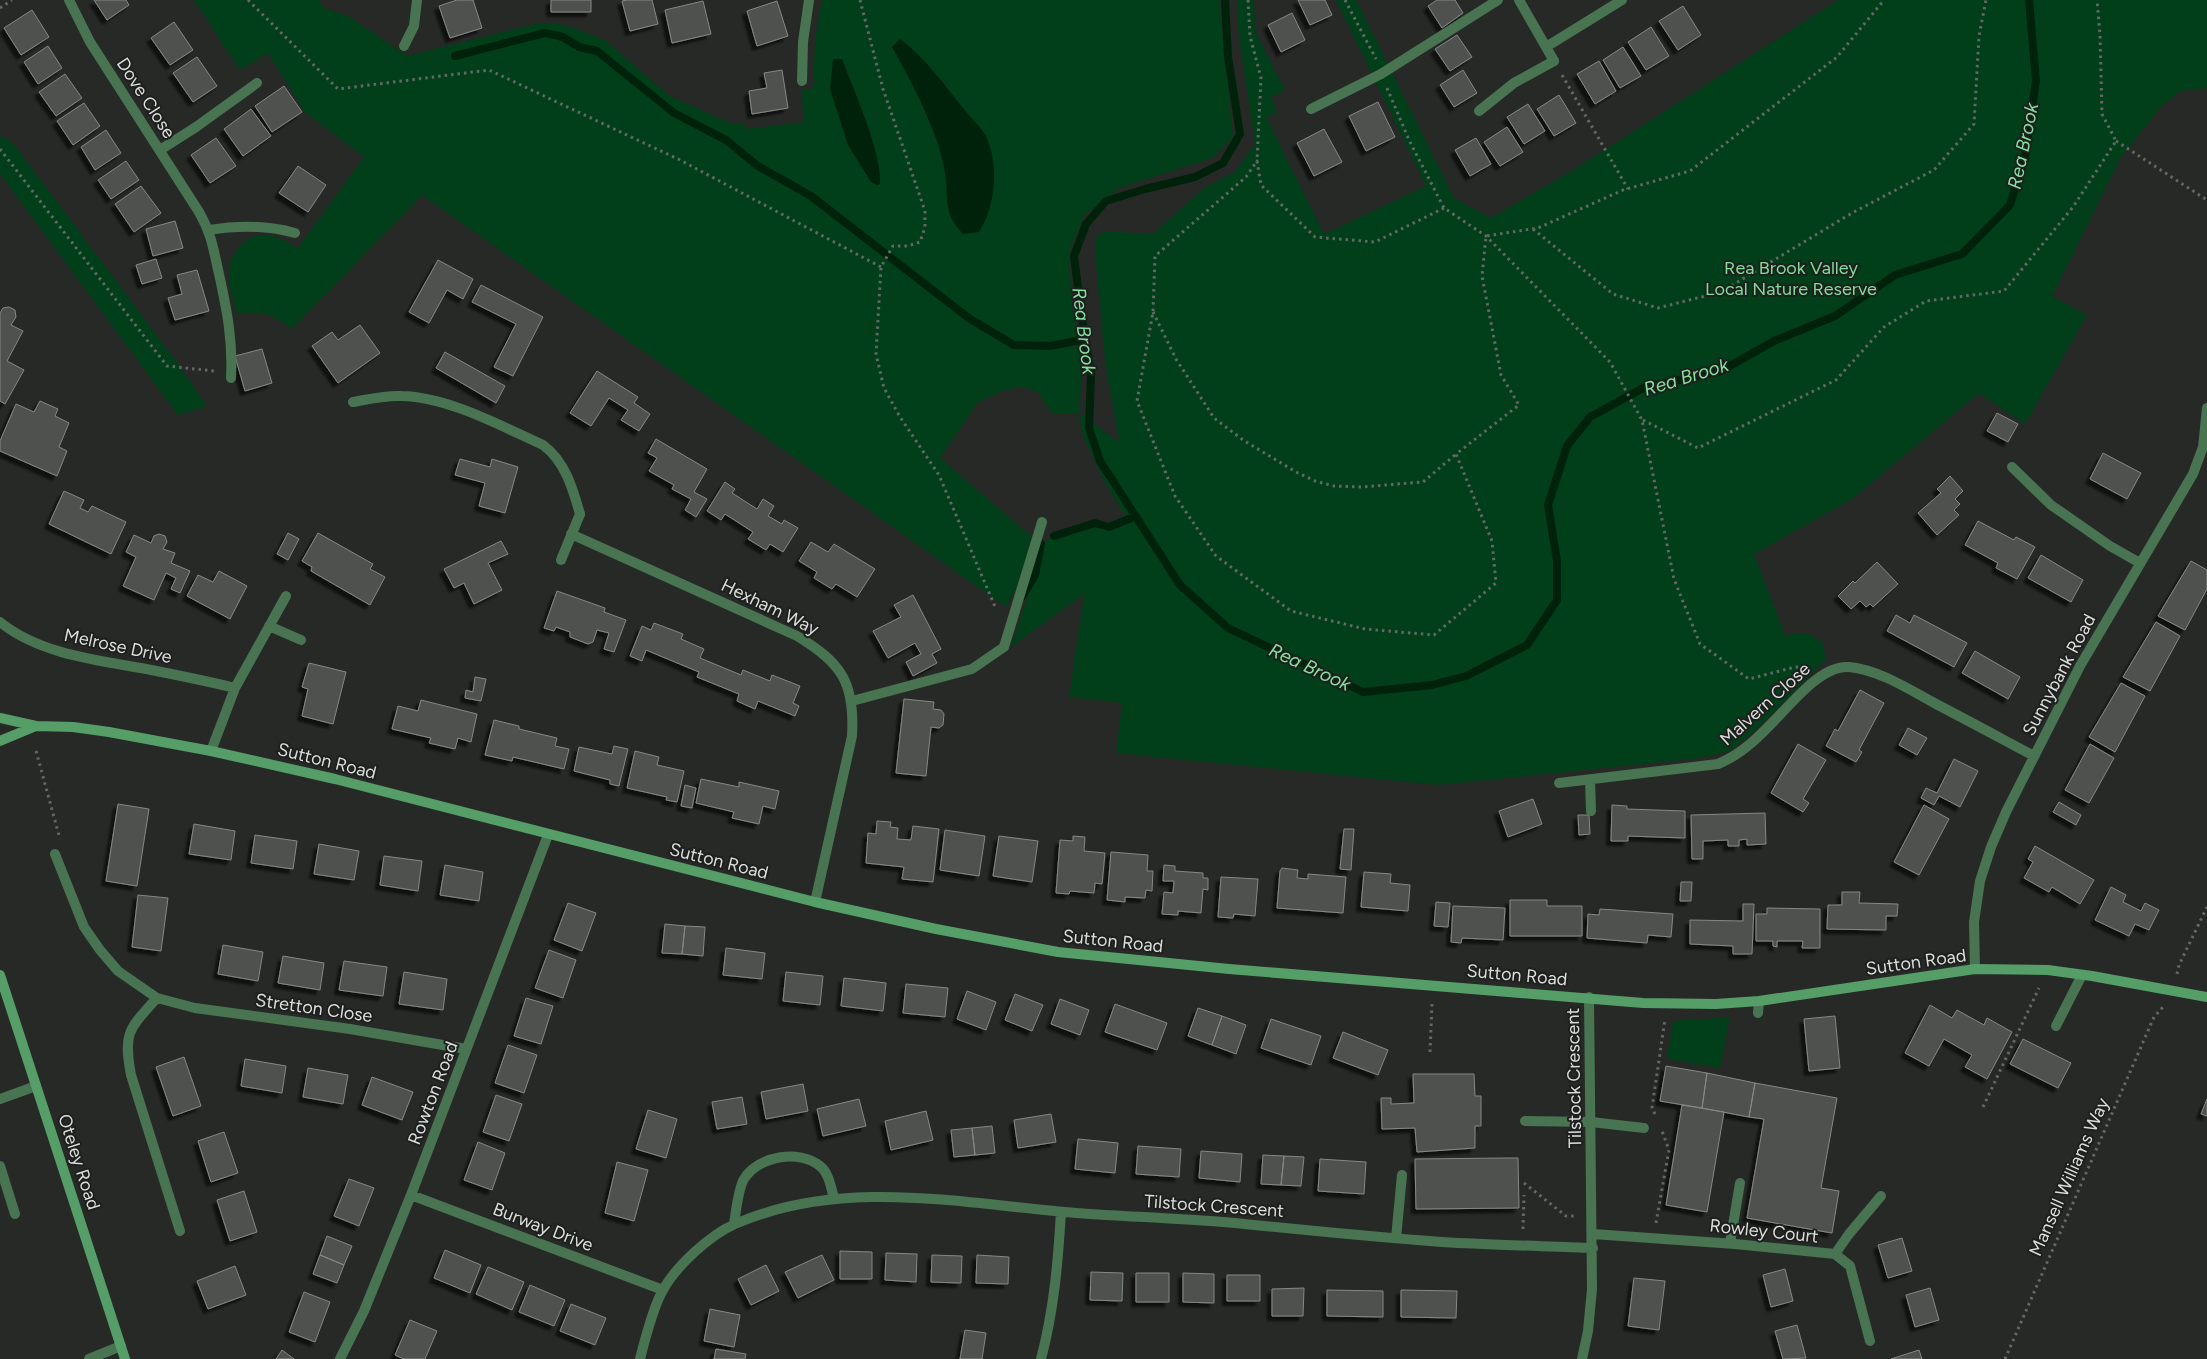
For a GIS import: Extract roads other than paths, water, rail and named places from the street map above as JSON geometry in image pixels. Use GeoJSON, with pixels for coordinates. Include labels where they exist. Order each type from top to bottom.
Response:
{"type":"FeatureCollection","features":[{"type":"Feature","properties":{"kind":"street","name":"Dove Close"},"geometry":{"type":"LineString","coordinates":[[69,0],[90,42],[209,230],[216,250],[231,334],[231,375]]}},
{"type":"Feature","properties":{"kind":"street"},"geometry":{"type":"LineString","coordinates":[[404,46],[414,26],[417,0]]}},
{"type":"Feature","properties":{"kind":"street"},"geometry":{"type":"LineString","coordinates":[[802,81],[803,42],[809,0]]}},
{"type":"Feature","properties":{"kind":"street"},"geometry":{"type":"LineString","coordinates":[[1311,109],[1382,74],[1498,0]]}},
{"type":"Feature","properties":{"kind":"street"},"geometry":{"type":"LineString","coordinates":[[1479,111],[1514,83],[1554,61],[1518,0]]}},
{"type":"Feature","properties":{"kind":"street"},"geometry":{"type":"LineString","coordinates":[[1546,47],[1622,0]]}},
{"type":"Feature","properties":{"kind":"street"},"geometry":{"type":"LineString","coordinates":[[160,150],[196,127],[257,83]]}},
{"type":"Feature","properties":{"kind":"street"},"geometry":{"type":"LineString","coordinates":[[209,230],[233,226],[257,226],[295,233]]}},
{"type":"Feature","properties":{"kind":"street"},"geometry":{"type":"LineString","coordinates":[[353,402],[380,396],[426,399],[468,412],[542,445],[551,451],[560,463],[574,492],[580,514],[561,560]]}},
{"type":"Feature","properties":{"kind":"street","name":"Sunnybank Road"},"geometry":{"type":"LineString","coordinates":[[1975,969],[1974,922],[1980,881],[1991,847],[2006,812],[2080,666],[2194,474],[2203,447],[2207,408]]}},
{"type":"Feature","properties":{"kind":"street"},"geometry":{"type":"LineString","coordinates":[[2012,467],[2059,510],[2110,546],[2140,563]]}},
{"type":"Feature","properties":{"kind":"street"},"geometry":{"type":"LineString","coordinates":[[852,701],[972,669],[1004,647],[1042,522]]}},
{"type":"Feature","properties":{"kind":"street","name":"Hexham Way"},"geometry":{"type":"LineString","coordinates":[[571,534],[797,636],[820,650],[836,666],[848,687],[852,701],[854,710],[852,736],[815,902]]}},
{"type":"Feature","properties":{"kind":"street"},"geometry":{"type":"LineString","coordinates":[[211,751],[235,688],[286,596]]}},
{"type":"Feature","properties":{"kind":"street","name":"Melrose Drive"},"geometry":{"type":"LineString","coordinates":[[0,622],[51,649],[108,664],[184,676],[235,688]]}},
{"type":"Feature","properties":{"kind":"street"},"geometry":{"type":"LineString","coordinates":[[269,626],[301,640]]}},
{"type":"Feature","properties":{"kind":"street","name":"Malvern Close"},"geometry":{"type":"LineString","coordinates":[[1558,783],[1718,764],[1732,758],[1752,743],[1811,684],[1824,674],[1838,668],[1849,667],[1868,671],[1898,684],[2034,756]]}},
{"type":"Feature","properties":{"kind":"street","name":"Sutton Road"},"geometry":{"type":"LineString","coordinates":[[0,718],[36,726],[73,727],[211,751],[335,779],[815,902],[936,930],[1058,952],[1229,969],[1590,997],[1643,1003],[1716,1004],[1759,1001],[1975,969],[2048,970],[2207,997]]}},
{"type":"Feature","properties":{"kind":"street","name":"Sutton Road"},"geometry":{"type":"LineString","coordinates":[[0,741],[36,726]]}},
{"type":"Feature","properties":{"kind":"street"},"geometry":{"type":"LineString","coordinates":[[1590,780],[1591,811]]}},
{"type":"Feature","properties":{"kind":"street","name":"Rowton Road"},"geometry":{"type":"LineString","coordinates":[[340,1359],[364,1311],[411,1195],[548,835]]}},
{"type":"Feature","properties":{"kind":"street","name":"Stretton Close"},"geometry":{"type":"LineString","coordinates":[[55,854],[84,927],[100,950],[118,971],[156,998],[195,1008],[350,1029],[466,1049]]}},
{"type":"Feature","properties":{"kind":"street","name":"Oteley Road"},"geometry":{"type":"LineString","coordinates":[[0,975],[126,1359]]}},
{"type":"Feature","properties":{"kind":"street"},"geometry":{"type":"LineString","coordinates":[[2056,1026],[2082,975]]}},
{"type":"Feature","properties":{"kind":"street","name":"Tilstock Crescent"},"geometry":{"type":"LineString","coordinates":[[1582,1359],[1588,1332],[1593,1248],[1590,997]]}},
{"type":"Feature","properties":{"kind":"street"},"geometry":{"type":"LineString","coordinates":[[156,998],[132,1026],[126,1049],[131,1075],[180,1231]]}},
{"type":"Feature","properties":{"kind":"street"},"geometry":{"type":"LineString","coordinates":[[1758,1013],[1759,1001]]}},
{"type":"Feature","properties":{"kind":"street"},"geometry":{"type":"LineString","coordinates":[[0,1099],[36,1086]]}},
{"type":"Feature","properties":{"kind":"street"},"geometry":{"type":"LineString","coordinates":[[1525,1121],[1591,1122],[1644,1128]]}},
{"type":"Feature","properties":{"kind":"street"},"geometry":{"type":"LineString","coordinates":[[734,1224],[744,1179],[759,1164],[776,1157],[800,1158],[820,1166],[828,1177],[834,1198]]}},
{"type":"Feature","properties":{"kind":"street"},"geometry":{"type":"LineString","coordinates":[[0,1166],[14,1214]]}},
{"type":"Feature","properties":{"kind":"street"},"geometry":{"type":"LineString","coordinates":[[1396,1238],[1402,1175]]}},
{"type":"Feature","properties":{"kind":"street"},"geometry":{"type":"LineString","coordinates":[[1730,1243],[1740,1183]]}},
{"type":"Feature","properties":{"kind":"street","name":"Burway Drive"},"geometry":{"type":"LineString","coordinates":[[411,1195],[663,1290]]}},
{"type":"Feature","properties":{"kind":"street","name":"Tilstock Crescent"},"geometry":{"type":"LineString","coordinates":[[640,1359],[663,1290],[681,1266],[717,1234],[734,1224],[766,1213],[834,1198],[879,1196],[1396,1238],[1593,1248]]}},
{"type":"Feature","properties":{"kind":"street"},"geometry":{"type":"LineString","coordinates":[[1835,1254],[1849,1234],[1882,1196]]}},
{"type":"Feature","properties":{"kind":"street"},"geometry":{"type":"LineString","coordinates":[[1041,1359],[1048,1334],[1056,1286],[1061,1212]]}},
{"type":"Feature","properties":{"kind":"street","name":"Rowley Court"},"geometry":{"type":"LineString","coordinates":[[1593,1234],[1730,1243],[1835,1254],[1850,1266],[1870,1342]]}},
{"type":"Feature","properties":{"kind":"street"},"geometry":{"type":"LineString","coordinates":[[90,1359],[122,1346]]}},
{"type":"Feature","properties":{"kind":"waterway","name":"Rea Brook"},"geometry":{"type":"LineString","coordinates":[[1225,0],[1228,57],[1240,134],[1223,163],[1195,177],[1106,201],[1086,224],[1074,256],[1091,374],[1089,428],[1100,461],[1180,585],[1228,628],[1363,692],[1432,685],[1466,676],[1527,645],[1557,600],[1557,561],[1548,505],[1567,446],[1590,417],[1643,388],[1721,371],[1774,341],[1835,316],[1895,275],[1962,254],[2010,205],[2025,157],[2036,81],[2029,0]]}},
{"type":"Feature","properties":{"kind":"waterway"},"geometry":{"type":"LineString","coordinates":[[455,56],[545,33],[563,37],[579,47],[597,51],[674,113],[726,140],[758,166],[811,196],[970,319],[1014,345],[1050,346],[1086,339]]}},
{"type":"Feature","properties":{"kind":"waterway"},"geometry":{"type":"LineString","coordinates":[[1054,536],[1095,523],[1109,527],[1134,517]]}},
{"type":"Feature","properties":{"kind":"waterway"},"geometry":{"type":"LineString","coordinates":[[1022,597],[1035,575],[1041,544]]}},
{"type":"Feature","properties":{"kind":"park label","name":"Rea Brook Valley Local Nature Reserve"},"geometry":{"type":"Point","coordinates":[1791,278]}}]}
